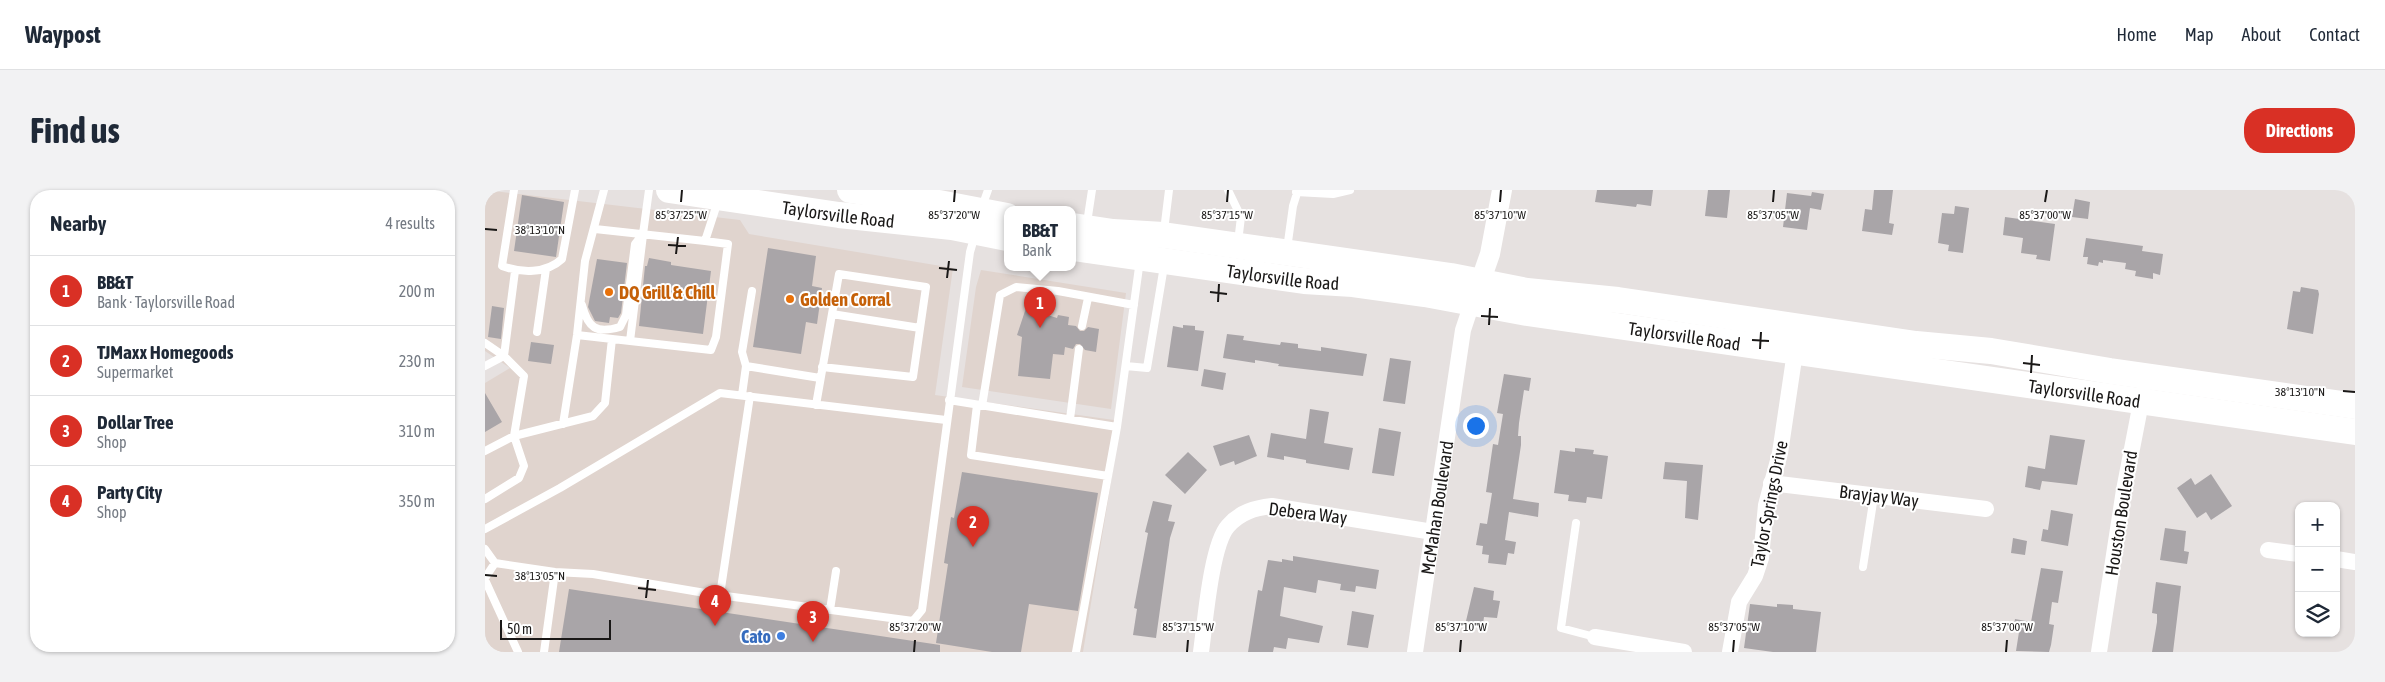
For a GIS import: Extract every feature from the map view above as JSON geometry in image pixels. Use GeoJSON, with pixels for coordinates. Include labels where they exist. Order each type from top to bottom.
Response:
{"type":"FeatureCollection","features":[{"type":"Feature","properties":{"kind":"main road","name":"Taylorsville Road"},"geometry":{"type":"LineString","coordinates":[[669,190],[719,197],[982,208],[1004,234]]}},
{"type":"Feature","properties":{"kind":"main road","name":"Taylorsville Road"},"geometry":{"type":"LineString","coordinates":[[858,191],[904,194],[982,208],[1004,215]]}},
{"type":"Feature","properties":{"kind":"main road","name":"Taylorsville Road"},"geometry":{"type":"LineString","coordinates":[[1077,234],[1163,235],[1287,253],[1476,292],[1527,313],[2355,432]]}},
{"type":"Feature","properties":{"kind":"main road","name":"Taylorsville Road"},"geometry":{"type":"LineString","coordinates":[[1077,234],[1153,259],[1304,281],[1476,292],[1527,291],[1618,300],[1916,344],[1991,351],[2355,406]]}},
{"type":"Feature","properties":{"kind":"street","name":"McMahan Boulevard"},"geometry":{"type":"LineString","coordinates":[[1415,652],[1463,330],[1490,254],[1502,190]]}},
{"type":"Feature","properties":{"kind":"street","name":"Taylor Springs Drive"},"geometry":{"type":"LineString","coordinates":[[1730,652],[1739,602],[1755,576],[1761,558],[1766,505],[1780,453],[1795,352]]}},
{"type":"Feature","properties":{"kind":"street","name":"Houston Boulevard"},"geometry":{"type":"LineString","coordinates":[[2099,652],[2124,490],[2140,402],[2148,376]]}},
{"type":"Feature","properties":{"kind":"street","name":"Brayjay Way"},"geometry":{"type":"LineString","coordinates":[[1771,483],[1986,509]]}},
{"type":"Feature","properties":{"kind":"street","name":"Debera Way"},"geometry":{"type":"LineString","coordinates":[[1201,652],[1217,553],[1222,535],[1239,516],[1253,509],[1272,506],[1433,532]]}},
{"type":"Feature","properties":{"kind":"street"},"geometry":{"type":"LineString","coordinates":[[2268,550],[2295,553]]}},
{"type":"Feature","properties":{"kind":"street"},"geometry":{"type":"LineString","coordinates":[[2340,560],[2355,562]]}},
{"type":"Feature","properties":{"kind":"street"},"geometry":{"type":"LineString","coordinates":[[1595,637],[1684,652]]}},
{"type":"Feature","properties":{"kind":"lane"},"geometry":{"type":"LineString","coordinates":[[514,190],[502,266],[515,271],[546,269],[562,259],[575,190]]}},
{"type":"Feature","properties":{"kind":"lane"},"geometry":{"type":"LineString","coordinates":[[563,424],[577,335],[585,261],[595,228],[603,190]]}},
{"type":"Feature","properties":{"kind":"lane"},"geometry":{"type":"LineString","coordinates":[[630,341],[649,190]]}},
{"type":"Feature","properties":{"kind":"lane"},"geometry":{"type":"LineString","coordinates":[[1077,234],[1092,190]]}},
{"type":"Feature","properties":{"kind":"lane"},"geometry":{"type":"LineString","coordinates":[[1163,235],[1169,190]]}},
{"type":"Feature","properties":{"kind":"lane"},"geometry":{"type":"LineString","coordinates":[[1228,190],[1241,217],[1238,246]]}},
{"type":"Feature","properties":{"kind":"lane"},"geometry":{"type":"LineString","coordinates":[[1287,253],[1297,191],[1333,194],[1350,190]]}},
{"type":"Feature","properties":{"kind":"lane"},"geometry":{"type":"LineString","coordinates":[[705,241],[719,197]]}},
{"type":"Feature","properties":{"kind":"lane"},"geometry":{"type":"LineString","coordinates":[[485,549],[495,563],[555,572],[593,574],[720,595],[913,621],[922,610],[970,252],[982,208]]}},
{"type":"Feature","properties":{"kind":"lane"},"geometry":{"type":"LineString","coordinates":[[577,335],[711,350],[715,338],[728,244],[595,228]]}},
{"type":"Feature","properties":{"kind":"lane"},"geometry":{"type":"LineString","coordinates":[[581,300],[587,322],[591,326],[599,330],[620,327],[626,315],[635,244],[643,234]]}},
{"type":"Feature","properties":{"kind":"lane"},"geometry":{"type":"LineString","coordinates":[[1076,652],[1117,427],[1134,305],[1153,259]]}},
{"type":"Feature","properties":{"kind":"lane"},"geometry":{"type":"LineString","coordinates":[[1125,366],[1147,368],[1153,259]]}},
{"type":"Feature","properties":{"kind":"lane"},"geometry":{"type":"LineString","coordinates":[[537,332],[546,269]]}},
{"type":"Feature","properties":{"kind":"lane"},"geometry":{"type":"LineString","coordinates":[[504,356],[515,271]]}},
{"type":"Feature","properties":{"kind":"lane"},"geometry":{"type":"LineString","coordinates":[[816,404],[839,274],[926,287],[913,377],[823,366]]}},
{"type":"Feature","properties":{"kind":"lane"},"geometry":{"type":"LineString","coordinates":[[1108,476],[971,455],[1000,295],[1016,287],[1058,291],[1134,305]]}},
{"type":"Feature","properties":{"kind":"lane"},"geometry":{"type":"LineString","coordinates":[[742,395],[746,366],[742,352],[752,291]]}},
{"type":"Feature","properties":{"kind":"lane"},"geometry":{"type":"LineString","coordinates":[[1082,326],[1088,298]]}},
{"type":"Feature","properties":{"kind":"lane"},"geometry":{"type":"LineString","coordinates":[[832,314],[920,328]]}},
{"type":"Feature","properties":{"kind":"lane"},"geometry":{"type":"LineString","coordinates":[[485,451],[514,436],[593,416],[605,403],[612,339]]}},
{"type":"Feature","properties":{"kind":"lane"},"geometry":{"type":"LineString","coordinates":[[485,343],[504,356],[524,376],[514,436],[524,466],[519,478],[485,499]]}},
{"type":"Feature","properties":{"kind":"lane"},"geometry":{"type":"LineString","coordinates":[[1070,419],[1079,349]]}},
{"type":"Feature","properties":{"kind":"lane"},"geometry":{"type":"LineString","coordinates":[[485,366],[504,356]]}},
{"type":"Feature","properties":{"kind":"lane"},"geometry":{"type":"LineString","coordinates":[[746,366],[821,378]]}},
{"type":"Feature","properties":{"kind":"lane"},"geometry":{"type":"LineString","coordinates":[[485,529],[560,488],[720,393],[946,420]]}},
{"type":"Feature","properties":{"kind":"lane"},"geometry":{"type":"LineString","coordinates":[[720,595],[751,396]]}},
{"type":"Feature","properties":{"kind":"lane"},"geometry":{"type":"LineString","coordinates":[[949,400],[1117,427]]}},
{"type":"Feature","properties":{"kind":"lane"},"geometry":{"type":"LineString","coordinates":[[1863,567],[1874,496]]}},
{"type":"Feature","properties":{"kind":"lane"},"geometry":{"type":"LineString","coordinates":[[1576,523],[1561,628],[1595,637]]}},
{"type":"Feature","properties":{"kind":"lane"},"geometry":{"type":"LineString","coordinates":[[495,563],[485,579],[518,652]]}},
{"type":"Feature","properties":{"kind":"lane"},"geometry":{"type":"LineString","coordinates":[[830,610],[836,571]]}},
{"type":"Feature","properties":{"kind":"lane"},"geometry":{"type":"LineString","coordinates":[[544,652],[555,572]]}},
{"type":"Feature","properties":{"kind":"shaded area"},"geometry":{"type":"Polygon","coordinates":[[[485,190],[740,220],[749,234],[953,268],[935,395],[1121,421],[1083,652],[487,652],[485,648],[485,383],[510,368],[485,351],[485,190]]]}},
{"type":"Feature","properties":{"kind":"shaded area"},"geometry":{"type":"Polygon","coordinates":[[[981,270],[1126,293],[1111,409],[962,387],[976,287],[981,270]]]}},
{"type":"Feature","properties":{"kind":"building"},"geometry":{"type":"Polygon","coordinates":[[[1597,190],[1653,190],[1651,206],[1637,204],[1636,207],[1595,202],[1597,190]]]}},
{"type":"Feature","properties":{"kind":"building"},"geometry":{"type":"Polygon","coordinates":[[[1708,190],[1730,190],[1727,218],[1705,216],[1708,190]]]}},
{"type":"Feature","properties":{"kind":"building"},"geometry":{"type":"Polygon","coordinates":[[[1874,190],[1893,190],[1889,223],[1894,224],[1892,235],[1862,231],[1865,209],[1872,210],[1874,190]]]}},
{"type":"Feature","properties":{"kind":"building"},"geometry":{"type":"Polygon","coordinates":[[[1812,192],[1824,194],[1821,210],[1810,208],[1807,230],[1783,227],[1787,193],[1811,196],[1812,192]]]}},
{"type":"Feature","properties":{"kind":"building"},"geometry":{"type":"Polygon","coordinates":[[[522,195],[564,202],[556,257],[514,251],[522,195]]]}},
{"type":"Feature","properties":{"kind":"building"},"geometry":{"type":"Polygon","coordinates":[[[2075,199],[2090,202],[2088,219],[2072,217],[2075,199]]]}},
{"type":"Feature","properties":{"kind":"building"},"geometry":{"type":"Polygon","coordinates":[[[1955,206],[1969,208],[1963,253],[1948,251],[1949,245],[1938,243],[1942,213],[1954,214],[1955,206]]]}},
{"type":"Feature","properties":{"kind":"building"},"geometry":{"type":"Polygon","coordinates":[[[2005,217],[2055,224],[2050,261],[2036,259],[2037,255],[2021,253],[2023,238],[2003,235],[2005,217]]]}},
{"type":"Feature","properties":{"kind":"building"},"geometry":{"type":"Polygon","coordinates":[[[2086,238],[2143,246],[2142,251],[2163,254],[2160,275],[2153,273],[2153,279],[2135,276],[2136,271],[2125,269],[2126,263],[2103,260],[2103,263],[2099,262],[2098,266],[2087,264],[2088,257],[2083,257],[2086,238]]]}},
{"type":"Feature","properties":{"kind":"building"},"geometry":{"type":"Polygon","coordinates":[[[768,248],[816,256],[812,286],[822,288],[817,324],[806,322],[801,354],[753,347],[768,248]]]}},
{"type":"Feature","properties":{"kind":"building"},"geometry":{"type":"Polygon","coordinates":[[[649,258],[671,262],[671,265],[711,271],[703,334],[639,326],[645,266],[647,266],[649,258]]]}},
{"type":"Feature","properties":{"kind":"building","name":"DQ Grill & Chill"},"geometry":{"type":"Polygon","coordinates":[[[597,259],[627,263],[621,313],[618,318],[610,317],[609,323],[595,321],[588,307],[597,259]]]}},
{"type":"Feature","properties":{"kind":"building"},"geometry":{"type":"Polygon","coordinates":[[[2301,287],[2318,290],[2313,334],[2287,329],[2293,291],[2300,292],[2301,287]]]}},
{"type":"Feature","properties":{"kind":"building"},"geometry":{"type":"Polygon","coordinates":[[[492,306],[504,308],[501,339],[488,337],[492,306]]]}},
{"type":"Feature","properties":{"kind":"building"},"geometry":{"type":"Polygon","coordinates":[[[1026,308],[1057,318],[1058,315],[1069,317],[1068,325],[1076,326],[1080,331],[1084,331],[1088,327],[1099,329],[1096,352],[1085,350],[1080,344],[1076,344],[1073,349],[1065,347],[1064,355],[1053,354],[1050,379],[1018,376],[1022,337],[1017,335],[1026,308]]]}},
{"type":"Feature","properties":{"kind":"building"},"geometry":{"type":"Polygon","coordinates":[[[1183,325],[1195,326],[1195,330],[1204,331],[1198,371],[1167,367],[1173,326],[1183,328],[1183,325]]]}},
{"type":"Feature","properties":{"kind":"building"},"geometry":{"type":"Polygon","coordinates":[[[1227,334],[1244,336],[1243,340],[1264,343],[1280,345],[1281,342],[1298,344],[1298,348],[1321,351],[1321,347],[1367,354],[1363,376],[1278,366],[1279,364],[1255,360],[1255,363],[1223,358],[1227,334]]]}},
{"type":"Feature","properties":{"kind":"building"},"geometry":{"type":"Polygon","coordinates":[[[531,342],[554,345],[551,364],[528,361],[531,342]]]}},
{"type":"Feature","properties":{"kind":"building"},"geometry":{"type":"Polygon","coordinates":[[[1390,358],[1411,361],[1405,404],[1383,401],[1390,358]]]}},
{"type":"Feature","properties":{"kind":"building"},"geometry":{"type":"Polygon","coordinates":[[[1204,369],[1226,373],[1223,390],[1201,386],[1204,369]]]}},
{"type":"Feature","properties":{"kind":"building"},"geometry":{"type":"Polygon","coordinates":[[[1504,374],[1531,378],[1529,391],[1524,390],[1519,423],[1518,436],[1521,436],[1521,445],[1513,499],[1539,503],[1538,517],[1509,512],[1505,540],[1516,542],[1514,554],[1508,553],[1506,565],[1488,563],[1489,555],[1482,554],[1483,546],[1476,545],[1480,523],[1487,524],[1492,493],[1486,492],[1493,444],[1498,445],[1503,414],[1497,413],[1504,374]]]}},
{"type":"Feature","properties":{"kind":"building"},"geometry":{"type":"Polygon","coordinates":[[[485,393],[502,422],[485,432],[485,393]]]}},
{"type":"Feature","properties":{"kind":"building"},"geometry":{"type":"Polygon","coordinates":[[[1310,409],[1329,412],[1324,443],[1353,448],[1349,470],[1306,463],[1306,460],[1284,456],[1284,460],[1267,457],[1271,433],[1306,439],[1310,409]]]}},
{"type":"Feature","properties":{"kind":"building"},"geometry":{"type":"Polygon","coordinates":[[[1379,428],[1401,432],[1394,476],[1372,473],[1379,428]]]}},
{"type":"Feature","properties":{"kind":"building"},"geometry":{"type":"Polygon","coordinates":[[[1249,435],[1257,456],[1235,465],[1234,461],[1220,466],[1213,446],[1249,435]]]}},
{"type":"Feature","properties":{"kind":"building"},"geometry":{"type":"Polygon","coordinates":[[[2050,435],[2085,440],[2077,485],[2042,481],[2040,490],[2025,487],[2028,466],[2045,469],[2050,435]]]}},
{"type":"Feature","properties":{"kind":"building"},"geometry":{"type":"Polygon","coordinates":[[[1575,448],[1594,450],[1593,454],[1608,456],[1602,499],[1587,497],[1586,503],[1568,501],[1569,495],[1554,493],[1560,450],[1575,452],[1575,448]]]}},
{"type":"Feature","properties":{"kind":"building"},"geometry":{"type":"Polygon","coordinates":[[[1188,452],[1207,470],[1185,494],[1165,475],[1188,452]]]}},
{"type":"Feature","properties":{"kind":"building"},"geometry":{"type":"Polygon","coordinates":[[[1665,462],[1703,465],[1698,520],[1685,518],[1687,481],[1663,479],[1665,462]]]}},
{"type":"Feature","properties":{"kind":"building"},"geometry":{"type":"Polygon","coordinates":[[[962,472],[1098,493],[1078,611],[1029,604],[1021,652],[992,652],[936,643],[948,564],[944,563],[951,517],[954,518],[962,472]]]}},
{"type":"Feature","properties":{"kind":"building"},"geometry":{"type":"Polygon","coordinates":[[[2211,474],[2232,506],[2211,520],[2206,512],[2197,518],[2177,488],[2191,478],[2195,485],[2211,474]]]}},
{"type":"Feature","properties":{"kind":"building"},"geometry":{"type":"Polygon","coordinates":[[[1153,501],[1172,505],[1168,521],[1175,522],[1170,538],[1156,638],[1133,635],[1137,609],[1134,608],[1148,533],[1145,532],[1153,501]]]}},
{"type":"Feature","properties":{"kind":"building"},"geometry":{"type":"Polygon","coordinates":[[[2051,510],[2073,514],[2068,546],[2041,541],[2043,529],[2048,530],[2051,510]]]}},
{"type":"Feature","properties":{"kind":"building"},"geometry":{"type":"Polygon","coordinates":[[[2165,528],[2186,531],[2184,551],[2189,552],[2187,564],[2160,560],[2165,528]]]}},
{"type":"Feature","properties":{"kind":"building"},"geometry":{"type":"Polygon","coordinates":[[[2013,538],[2027,541],[2025,555],[2011,553],[2013,538]]]}},
{"type":"Feature","properties":{"kind":"building"},"geometry":{"type":"Polygon","coordinates":[[[1293,556],[1379,570],[1376,589],[1356,586],[1355,592],[1340,590],[1341,584],[1318,580],[1316,593],[1284,587],[1280,616],[1323,626],[1319,643],[1288,638],[1286,649],[1274,647],[1273,652],[1248,652],[1258,590],[1262,591],[1268,560],[1282,562],[1282,559],[1293,561],[1293,556]]]}},
{"type":"Feature","properties":{"kind":"building"},"geometry":{"type":"Polygon","coordinates":[[[2041,568],[2063,571],[2058,603],[2052,602],[2049,624],[2054,625],[2049,652],[2016,651],[2019,632],[2013,631],[2015,619],[2031,622],[2041,568]]]}},
{"type":"Feature","properties":{"kind":"building"},"geometry":{"type":"Polygon","coordinates":[[[2156,582],[2181,586],[2173,652],[2152,652],[2157,622],[2157,614],[2152,613],[2156,582]]]}},
{"type":"Feature","properties":{"kind":"building"},"geometry":{"type":"Polygon","coordinates":[[[1474,587],[1494,591],[1493,600],[1500,601],[1497,618],[1484,617],[1483,624],[1466,621],[1474,587]]]}},
{"type":"Feature","properties":{"kind":"building"},"geometry":{"type":"Polygon","coordinates":[[[569,589],[940,645],[940,652],[559,652],[569,589]]]}},
{"type":"Feature","properties":{"kind":"building"},"geometry":{"type":"Polygon","coordinates":[[[1750,604],[1777,607],[1777,604],[1793,605],[1793,609],[1821,612],[1816,652],[1773,652],[1744,648],[1750,604]]]}},
{"type":"Feature","properties":{"kind":"building"},"geometry":{"type":"Polygon","coordinates":[[[1352,611],[1374,615],[1368,648],[1347,645],[1352,611]]]}},
{"type":"Feature","properties":{"kind":"place","name":"DQ Grill & Chill"},"geometry":{"type":"Point","coordinates":[609,292]}},
{"type":"Feature","properties":{"kind":"place","name":"Golden Corral"},"geometry":{"type":"Point","coordinates":[790,299]}},
{"type":"Feature","properties":{"kind":"place","name":"BB&T"},"geometry":{"type":"Point","coordinates":[1040,328]}},
{"type":"Feature","properties":{"kind":"place","name":"TJMaxx Homegoods"},"geometry":{"type":"Point","coordinates":[973,547]}},
{"type":"Feature","properties":{"kind":"place","name":"Party City"},"geometry":{"type":"Point","coordinates":[715,626]}},
{"type":"Feature","properties":{"kind":"place","name":"Cato"},"geometry":{"type":"Point","coordinates":[781,636]}},
{"type":"Feature","properties":{"kind":"place","name":"Dollar Tree"},"geometry":{"type":"Point","coordinates":[813,642]}}]}
